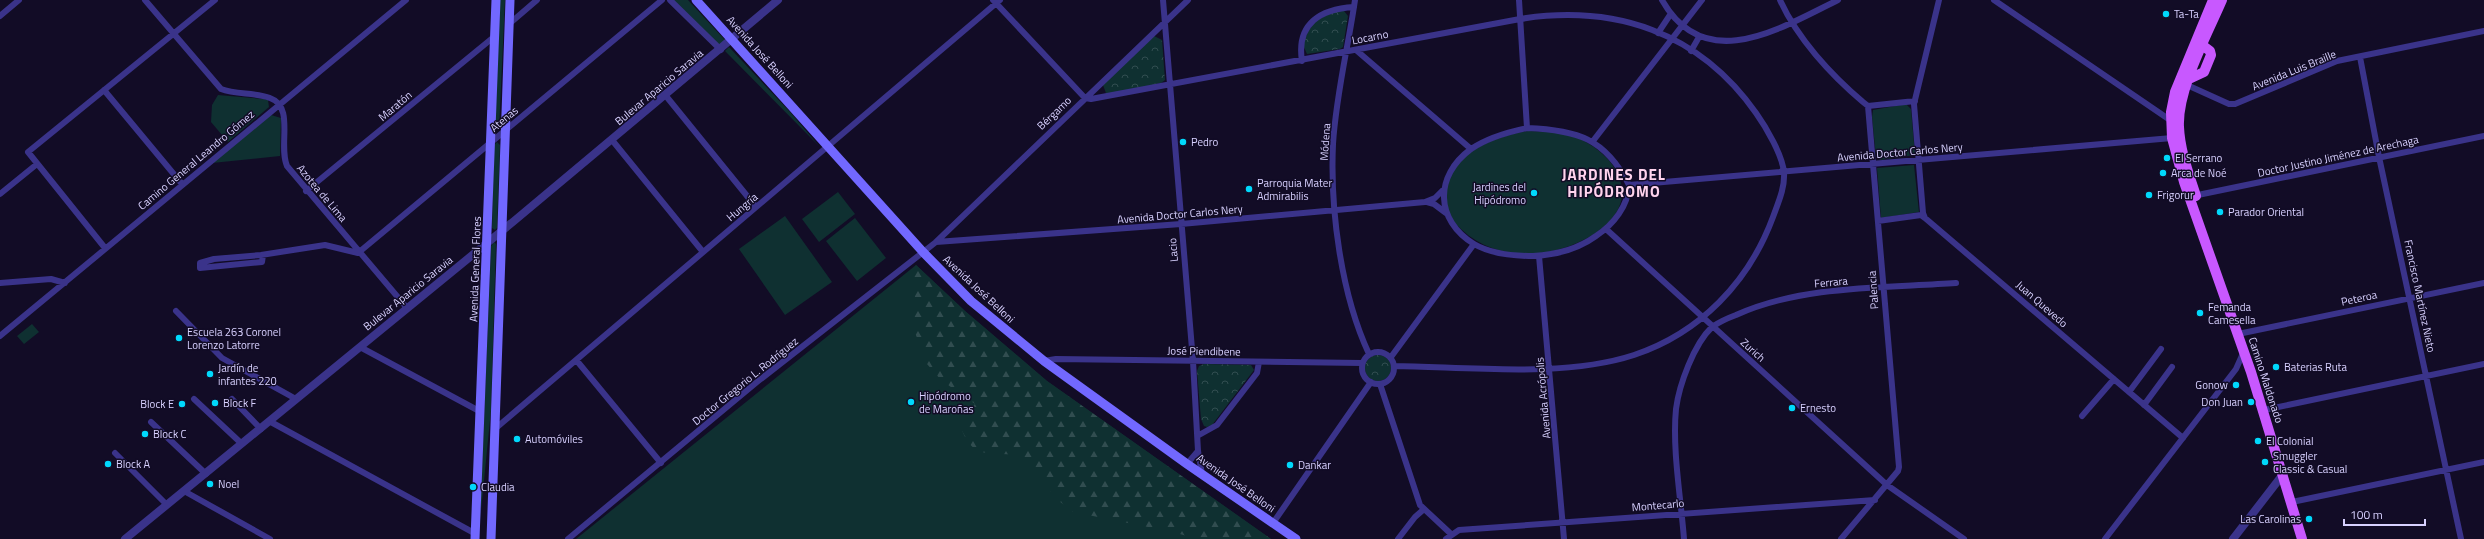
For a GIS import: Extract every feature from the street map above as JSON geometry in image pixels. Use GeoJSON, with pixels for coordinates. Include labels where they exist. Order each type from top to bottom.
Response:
{"type":"FeatureCollection","features":[{"type":"Feature","properties":{"kind":"main road","name":"Avenida General Flores"},"geometry":{"type":"LineString","coordinates":[[475,536],[488,241],[496,0]]}},
{"type":"Feature","properties":{"kind":"main road"},"geometry":{"type":"LineString","coordinates":[[491,539],[510,0]]}},
{"type":"Feature","properties":{"kind":"main road","name":"Avenida José Belloni"},"geometry":{"type":"LineString","coordinates":[[696,0],[923,252],[970,301],[1044,361],[1296,539]]}},
{"type":"Feature","properties":{"kind":"main road","name":"Camino Maldonado"},"geometry":{"type":"LineString","coordinates":[[2199,43],[2213,0]]}},
{"type":"Feature","properties":{"kind":"main road","name":"Camino Maldonado"},"geometry":{"type":"LineString","coordinates":[[2222,0],[2175,92],[2170,120],[2172,138],[2192,196],[2214,270],[2219,276],[2264,410],[2284,473],[2302,539]]}},
{"type":"Feature","properties":{"kind":"main road"},"geometry":{"type":"LineString","coordinates":[[2188,82],[2201,75],[2211,53],[2199,43]]}},
{"type":"Feature","properties":{"kind":"main road","name":"Camino Maldonado"},"geometry":{"type":"LineString","coordinates":[[2188,82],[2181,106],[2179,127],[2182,154],[2192,196]]}},
{"type":"Feature","properties":{"kind":"street"},"geometry":{"type":"LineString","coordinates":[[0,16],[19,0]]}},
{"type":"Feature","properties":{"kind":"street"},"geometry":{"type":"LineString","coordinates":[[145,0],[221,89],[269,97],[279,104]]}},
{"type":"Feature","properties":{"kind":"street"},"geometry":{"type":"LineString","coordinates":[[105,248],[28,152],[172,33],[215,0]]}},
{"type":"Feature","properties":{"kind":"street","name":"Camino General Leandro Gómez"},"geometry":{"type":"LineString","coordinates":[[0,336],[406,0]]}},
{"type":"Feature","properties":{"kind":"street"},"geometry":{"type":"LineString","coordinates":[[509,24],[537,0]]}},
{"type":"Feature","properties":{"kind":"street","name":"Atenas"},"geometry":{"type":"LineString","coordinates":[[358,253],[662,0]]}},
{"type":"Feature","properties":{"kind":"street"},"geometry":{"type":"LineString","coordinates":[[670,0],[721,50]]}},
{"type":"Feature","properties":{"kind":"street","name":"Bulevar Aparicio Saravia"},"geometry":{"type":"LineString","coordinates":[[125,539],[666,96],[778,0]]}},
{"type":"Feature","properties":{"kind":"street","name":"Lacio"},"geometry":{"type":"LineString","coordinates":[[1163,0],[1199,436],[1198,450],[1202,474]]}},
{"type":"Feature","properties":{"kind":"street","name":"Bérgamo"},"geometry":{"type":"LineString","coordinates":[[936,242],[1188,0]]}},
{"type":"Feature","properties":{"kind":"street","name":"Módena"},"geometry":{"type":"LineString","coordinates":[[1356,0],[1345,52],[1333,143],[1334,210],[1352,304],[1369,354]]}},
{"type":"Feature","properties":{"kind":"street"},"geometry":{"type":"LineString","coordinates":[[1519,0],[1527,128]]}},
{"type":"Feature","properties":{"kind":"street"},"geometry":{"type":"LineString","coordinates":[[1662,0],[1670,15],[1682,26],[1700,37],[1736,41],[1772,33],[1838,0]]}},
{"type":"Feature","properties":{"kind":"street"},"geometry":{"type":"LineString","coordinates":[[1593,141],[1702,0]]}},
{"type":"Feature","properties":{"kind":"street"},"geometry":{"type":"LineString","coordinates":[[1780,0],[1792,23],[1822,60],[1856,96],[1868,106],[1915,101]]}},
{"type":"Feature","properties":{"kind":"street"},"geometry":{"type":"LineString","coordinates":[[1925,218],[1923,213],[1915,101],[1939,0]]}},
{"type":"Feature","properties":{"kind":"street"},"geometry":{"type":"LineString","coordinates":[[1994,0],[2170,120]]}},
{"type":"Feature","properties":{"kind":"street"},"geometry":{"type":"LineString","coordinates":[[997,1],[1085,98]]}},
{"type":"Feature","properties":{"kind":"street","name":"Hungría"},"geometry":{"type":"LineString","coordinates":[[496,428],[577,361],[997,1]]}},
{"type":"Feature","properties":{"kind":"street"},"geometry":{"type":"LineString","coordinates":[[1302,61],[1300,51],[1302,40],[1311,21],[1329,10],[1354,7]]}},
{"type":"Feature","properties":{"kind":"street","name":"Locarno"},"geometry":{"type":"LineString","coordinates":[[1085,98],[1091,99],[1171,85],[1520,19],[1564,13],[1590,14],[1632,22],[1658,33],[1691,51],[1726,77],[1748,101],[1763,122],[1784,172]]}},
{"type":"Feature","properties":{"kind":"street"},"geometry":{"type":"LineString","coordinates":[[1658,33],[1670,15]]}},
{"type":"Feature","properties":{"kind":"street","name":"Avenida Luis Braille"},"geometry":{"type":"LineString","coordinates":[[2188,82],[2229,104],[2235,104],[2337,61],[2484,31]]}},
{"type":"Feature","properties":{"kind":"street","name":"Maratón"},"geometry":{"type":"LineString","coordinates":[[306,192],[495,36]]}},
{"type":"Feature","properties":{"kind":"street"},"geometry":{"type":"LineString","coordinates":[[1691,51],[1700,37]]}},
{"type":"Feature","properties":{"kind":"street"},"geometry":{"type":"LineString","coordinates":[[1356,50],[1471,149]]}},
{"type":"Feature","properties":{"kind":"street","name":"Francisco Martínez Nieto"},"geometry":{"type":"LineString","coordinates":[[2360,57],[2379,157],[2428,376],[2461,539]]}},
{"type":"Feature","properties":{"kind":"street"},"geometry":{"type":"LineString","coordinates":[[104,90],[182,184]]}},
{"type":"Feature","properties":{"kind":"street"},"geometry":{"type":"LineString","coordinates":[[666,96],[756,207]]}},
{"type":"Feature","properties":{"kind":"street","name":"Azotea de Lima"},"geometry":{"type":"LineString","coordinates":[[279,104],[285,116],[282,146],[284,161],[306,192],[407,308]]}},
{"type":"Feature","properties":{"kind":"street","name":"Palencia"},"geometry":{"type":"LineString","coordinates":[[1868,106],[1898,471],[1887,485]]}},
{"type":"Feature","properties":{"kind":"street"},"geometry":{"type":"LineString","coordinates":[[1425,202],[1434,204],[1448,215],[1460,231],[1474,244],[1510,255],[1539,256],[1578,247],[1606,229],[1624,206],[1629,184],[1616,162],[1593,141],[1565,131],[1527,128],[1498,136],[1471,149],[1450,171],[1443,190],[1443,200],[1448,215]]}},
{"type":"Feature","properties":{"kind":"street","name":"Doctor Justino Jiménez de Arechaga"},"geometry":{"type":"LineString","coordinates":[[2192,196],[2484,136]]}},
{"type":"Feature","properties":{"kind":"street","name":"Avenida Doctor Carlos Nery"},"geometry":{"type":"LineString","coordinates":[[1629,184],[1919,161],[2172,138]]}},
{"type":"Feature","properties":{"kind":"street"},"geometry":{"type":"LineString","coordinates":[[612,140],[703,252]]}},
{"type":"Feature","properties":{"kind":"street"},"geometry":{"type":"LineString","coordinates":[[0,194],[37,164]]}},
{"type":"Feature","properties":{"kind":"street"},"geometry":{"type":"LineString","coordinates":[[1394,366],[1550,367],[1600,363],[1635,354],[1675,336],[1702,318],[1730,290],[1756,255],[1781,195],[1784,172]]}},
{"type":"Feature","properties":{"kind":"street","name":"Avenida Doctor Carlos Nery"},"geometry":{"type":"LineString","coordinates":[[936,242],[1181,224],[1425,202],[1435,198],[1443,190]]}},
{"type":"Feature","properties":{"kind":"street"},"geometry":{"type":"LineString","coordinates":[[1878,221],[1921,215],[1925,218]]}},
{"type":"Feature","properties":{"kind":"street","name":"Juan Quevedo"},"geometry":{"type":"LineString","coordinates":[[1925,218],[2183,438]]}},
{"type":"Feature","properties":{"kind":"street","name":"Zurich"},"geometry":{"type":"LineString","coordinates":[[1606,229],[1887,485],[1964,539]]}},
{"type":"Feature","properties":{"kind":"street","name":"Doctor Gregorio L. Rodríguez"},"geometry":{"type":"LineString","coordinates":[[568,539],[757,382],[936,242]]}},
{"type":"Feature","properties":{"kind":"street"},"geometry":{"type":"LineString","coordinates":[[1391,357],[1474,244]]}},
{"type":"Feature","properties":{"kind":"street"},"geometry":{"type":"LineString","coordinates":[[263,255],[262,262],[200,268],[200,263],[210,260],[263,255],[325,245],[358,253]]}},
{"type":"Feature","properties":{"kind":"street","name":"Avenida Acrópolis"},"geometry":{"type":"LineString","coordinates":[[1539,256],[1564,539]]}},
{"type":"Feature","properties":{"kind":"street"},"geometry":{"type":"LineString","coordinates":[[0,283],[51,279],[65,282]]}},
{"type":"Feature","properties":{"kind":"street","name":"Ferrara"},"geometry":{"type":"LineString","coordinates":[[1713,327],[1748,309],[1774,300],[1804,294],[1956,283]]}},
{"type":"Feature","properties":{"kind":"street","name":"Peteroa"},"geometry":{"type":"LineString","coordinates":[[2238,334],[2484,283]]}},
{"type":"Feature","properties":{"kind":"street"},"geometry":{"type":"LineString","coordinates":[[176,311],[222,358],[296,399]]}},
{"type":"Feature","properties":{"kind":"street"},"geometry":{"type":"LineString","coordinates":[[1684,539],[1675,428],[1679,394],[1696,352],[1713,327]]}},
{"type":"Feature","properties":{"kind":"street"},"geometry":{"type":"LineString","coordinates":[[360,347],[481,412]]}},
{"type":"Feature","properties":{"kind":"street"},"geometry":{"type":"LineString","coordinates":[[2129,392],[2161,349]]}},
{"type":"Feature","properties":{"kind":"street"},"geometry":{"type":"LineString","coordinates":[[2105,539],[2236,369],[2244,351]]}},
{"type":"Feature","properties":{"kind":"street"},"geometry":{"type":"LineString","coordinates":[[1381,352],[1391,357],[1394,366],[1391,378],[1380,384],[1371,382],[1363,374],[1362,363],[1369,354],[1381,352]]}},
{"type":"Feature","properties":{"kind":"street"},"geometry":{"type":"LineString","coordinates":[[577,361],[661,463]]}},
{"type":"Feature","properties":{"kind":"street","name":"José Piendibene"},"geometry":{"type":"LineString","coordinates":[[1044,361],[1362,363]]}},
{"type":"Feature","properties":{"kind":"street"},"geometry":{"type":"LineString","coordinates":[[1199,436],[1217,425],[1257,373],[1259,362]]}},
{"type":"Feature","properties":{"kind":"street"},"geometry":{"type":"LineString","coordinates":[[2264,410],[2484,364]]}},
{"type":"Feature","properties":{"kind":"street"},"geometry":{"type":"LineString","coordinates":[[2144,405],[2172,367]]}},
{"type":"Feature","properties":{"kind":"street"},"geometry":{"type":"LineString","coordinates":[[2236,369],[2245,368],[2251,372]]}},
{"type":"Feature","properties":{"kind":"street"},"geometry":{"type":"LineString","coordinates":[[2082,416],[2114,379]]}},
{"type":"Feature","properties":{"kind":"street"},"geometry":{"type":"LineString","coordinates":[[1273,523],[1371,382]]}},
{"type":"Feature","properties":{"kind":"street"},"geometry":{"type":"LineString","coordinates":[[1380,384],[1423,510],[1440,522],[1449,537]]}},
{"type":"Feature","properties":{"kind":"street"},"geometry":{"type":"LineString","coordinates":[[194,399],[242,444]]}},
{"type":"Feature","properties":{"kind":"street"},"geometry":{"type":"LineString","coordinates":[[232,399],[260,429]]}},
{"type":"Feature","properties":{"kind":"street"},"geometry":{"type":"LineString","coordinates":[[151,422],[206,474]]}},
{"type":"Feature","properties":{"kind":"street"},"geometry":{"type":"LineString","coordinates":[[269,422],[475,536]]}},
{"type":"Feature","properties":{"kind":"street"},"geometry":{"type":"LineString","coordinates":[[1188,464],[1198,450]]}},
{"type":"Feature","properties":{"kind":"street"},"geometry":{"type":"LineString","coordinates":[[115,453],[167,505]]}},
{"type":"Feature","properties":{"kind":"street"},"geometry":{"type":"LineString","coordinates":[[2292,502],[2484,462]]}},
{"type":"Feature","properties":{"kind":"street"},"geometry":{"type":"LineString","coordinates":[[2233,539],[2284,473]]}},
{"type":"Feature","properties":{"kind":"street"},"geometry":{"type":"LineString","coordinates":[[1841,539],[1887,485]]}},
{"type":"Feature","properties":{"kind":"street"},"geometry":{"type":"LineString","coordinates":[[184,491],[270,539]]}},
{"type":"Feature","properties":{"kind":"street","name":"Montecarlo"},"geometry":{"type":"LineString","coordinates":[[1449,537],[1459,530],[1875,500]]}},
{"type":"Feature","properties":{"kind":"street"},"geometry":{"type":"LineString","coordinates":[[1398,539],[1415,517],[1423,510]]}},
{"type":"Feature","properties":{"kind":"green space"},"geometry":{"type":"Polygon","coordinates":[[[500,0],[505,0],[499,130],[495,127],[500,0]]]}},
{"type":"Feature","properties":{"kind":"green space"},"geometry":{"type":"Polygon","coordinates":[[[673,0],[688,0],[725,40],[719,45],[673,0]]]}},
{"type":"Feature","properties":{"kind":"green space"},"geometry":{"type":"Polygon","coordinates":[[[1336,11],[1344,11],[1348,16],[1343,47],[1340,49],[1307,54],[1303,45],[1311,27],[1318,20],[1336,11]]]}},
{"type":"Feature","properties":{"kind":"green space"},"geometry":{"type":"Polygon","coordinates":[[[1154,36],[1162,40],[1165,80],[1161,83],[1112,94],[1106,93],[1103,85],[1154,36]]]}},
{"type":"Feature","properties":{"kind":"green space"},"geometry":{"type":"Polygon","coordinates":[[[729,47],[791,113],[819,146],[725,51],[729,47]]]}},
{"type":"Feature","properties":{"kind":"green space"},"geometry":{"type":"Polygon","coordinates":[[[218,95],[264,99],[268,100],[269,107],[228,142],[211,122],[212,105],[218,95]]]}},
{"type":"Feature","properties":{"kind":"green space"},"geometry":{"type":"Polygon","coordinates":[[[1906,104],[1911,109],[1915,155],[1880,160],[1876,157],[1872,117],[1873,110],[1906,104]]]}},
{"type":"Feature","properties":{"kind":"green space"},"geometry":{"type":"Polygon","coordinates":[[[271,115],[281,118],[280,156],[212,163],[271,115]]]}},
{"type":"Feature","properties":{"kind":"green space","name":"Jardines del Hipódromo"},"geometry":{"type":"Polygon","coordinates":[[[1528,131],[1565,133],[1592,146],[1605,156],[1615,168],[1621,181],[1622,195],[1619,208],[1609,221],[1594,234],[1562,249],[1527,254],[1492,248],[1476,241],[1460,228],[1452,219],[1445,205],[1449,179],[1464,157],[1475,149],[1488,143],[1528,131]]]}},
{"type":"Feature","properties":{"kind":"green space"},"geometry":{"type":"Polygon","coordinates":[[[497,142],[500,145],[497,228],[495,230],[492,228],[494,145],[497,142]]]}},
{"type":"Feature","properties":{"kind":"green space"},"geometry":{"type":"Polygon","coordinates":[[[1914,165],[1919,212],[1881,218],[1877,168],[1914,165]]]}},
{"type":"Feature","properties":{"kind":"green space"},"geometry":{"type":"Polygon","coordinates":[[[838,192],[855,214],[819,242],[802,219],[838,192]]]}},
{"type":"Feature","properties":{"kind":"green space"},"geometry":{"type":"Polygon","coordinates":[[[785,216],[832,282],[785,315],[739,249],[785,216]]]}},
{"type":"Feature","properties":{"kind":"green space"},"geometry":{"type":"Polygon","coordinates":[[[855,218],[886,258],[857,281],[826,241],[855,218]]]}},
{"type":"Feature","properties":{"kind":"green space"},"geometry":{"type":"Polygon","coordinates":[[[494,242],[496,244],[491,410],[480,521],[491,246],[494,242]]]}},
{"type":"Feature","properties":{"kind":"green space","name":"Hipódromo de Maroñas"},"geometry":{"type":"Polygon","coordinates":[[[916,265],[965,311],[1047,381],[1271,539],[576,539],[916,265]]]}},
{"type":"Feature","properties":{"kind":"green space"},"geometry":{"type":"Polygon","coordinates":[[[916,265],[965,311],[1047,381],[1271,539],[1197,539],[1173,532],[1073,512],[1059,501],[1019,455],[989,453],[976,449],[970,444],[960,425],[975,404],[941,380],[927,364],[914,330],[915,293],[908,280],[916,265]]]}},
{"type":"Feature","properties":{"kind":"green space"},"geometry":{"type":"Polygon","coordinates":[[[32,324],[39,332],[24,344],[17,336],[32,324]]]}},
{"type":"Feature","properties":{"kind":"green space"},"geometry":{"type":"Polygon","coordinates":[[[1378,355],[1387,359],[1391,368],[1387,377],[1378,381],[1369,377],[1365,368],[1369,359],[1378,355]]]}},
{"type":"Feature","properties":{"kind":"green space"},"geometry":{"type":"Polygon","coordinates":[[[1204,364],[1251,365],[1254,370],[1212,425],[1207,427],[1204,426],[1201,419],[1197,371],[1199,366],[1204,364]]]}},
{"type":"Feature","properties":{"kind":"place","name":"Ta-Ta"},"geometry":{"type":"Point","coordinates":[2166,14]}},
{"type":"Feature","properties":{"kind":"place","name":"Pedro"},"geometry":{"type":"Point","coordinates":[1183,142]}},
{"type":"Feature","properties":{"kind":"place","name":"El Serrano"},"geometry":{"type":"Point","coordinates":[2167,158]}},
{"type":"Feature","properties":{"kind":"place","name":"Arca de Noé"},"geometry":{"type":"Point","coordinates":[2163,173]}},
{"type":"Feature","properties":{"kind":"place","name":"Parroquia Mater Admirabilis"},"geometry":{"type":"Point","coordinates":[1249,189]}},
{"type":"Feature","properties":{"kind":"place","name":"Jardines del Hipódromo"},"geometry":{"type":"Point","coordinates":[1534,193]}},
{"type":"Feature","properties":{"kind":"place","name":"Frigorur"},"geometry":{"type":"Point","coordinates":[2149,195]}},
{"type":"Feature","properties":{"kind":"place","name":"Parador Oriental"},"geometry":{"type":"Point","coordinates":[2220,212]}},
{"type":"Feature","properties":{"kind":"place","name":"Femanda Camesella"},"geometry":{"type":"Point","coordinates":[2200,313]}},
{"type":"Feature","properties":{"kind":"place","name":"Escuela 263 Coronel Lorenzo Latorre"},"geometry":{"type":"Point","coordinates":[179,338]}},
{"type":"Feature","properties":{"kind":"place","name":"Baterias Ruta"},"geometry":{"type":"Point","coordinates":[2276,367]}},
{"type":"Feature","properties":{"kind":"place","name":"Jardín de infantes 220"},"geometry":{"type":"Point","coordinates":[210,374]}},
{"type":"Feature","properties":{"kind":"place","name":"Gonow"},"geometry":{"type":"Point","coordinates":[2236,385]}},
{"type":"Feature","properties":{"kind":"place","name":"Hipódromo de Maroñas"},"geometry":{"type":"Point","coordinates":[911,402]}},
{"type":"Feature","properties":{"kind":"place","name":"Don Juan"},"geometry":{"type":"Point","coordinates":[2251,402]}},
{"type":"Feature","properties":{"kind":"place","name":"Block F"},"geometry":{"type":"Point","coordinates":[215,403]}},
{"type":"Feature","properties":{"kind":"place","name":"Block E"},"geometry":{"type":"Point","coordinates":[182,404]}},
{"type":"Feature","properties":{"kind":"place","name":"Ernesto"},"geometry":{"type":"Point","coordinates":[1792,408]}},
{"type":"Feature","properties":{"kind":"place","name":"Block C"},"geometry":{"type":"Point","coordinates":[145,434]}},
{"type":"Feature","properties":{"kind":"place","name":"Automóviles"},"geometry":{"type":"Point","coordinates":[517,439]}},
{"type":"Feature","properties":{"kind":"place","name":"El Colonial"},"geometry":{"type":"Point","coordinates":[2258,441]}},
{"type":"Feature","properties":{"kind":"place","name":"Smuggler Classic & Casual"},"geometry":{"type":"Point","coordinates":[2265,462]}},
{"type":"Feature","properties":{"kind":"place","name":"Block A"},"geometry":{"type":"Point","coordinates":[108,464]}},
{"type":"Feature","properties":{"kind":"place","name":"Dankar"},"geometry":{"type":"Point","coordinates":[1290,465]}},
{"type":"Feature","properties":{"kind":"place","name":"Noel"},"geometry":{"type":"Point","coordinates":[210,484]}},
{"type":"Feature","properties":{"kind":"place","name":"Claudia"},"geometry":{"type":"Point","coordinates":[473,487]}},
{"type":"Feature","properties":{"kind":"place","name":"Las Carolinas"},"geometry":{"type":"Point","coordinates":[2309,519]}},
{"type":"Feature","properties":{"kind":"district","name":"JARDINES DEL HIPÓDROMO"},"geometry":{"type":"Point","coordinates":[1614,184]}}]}
